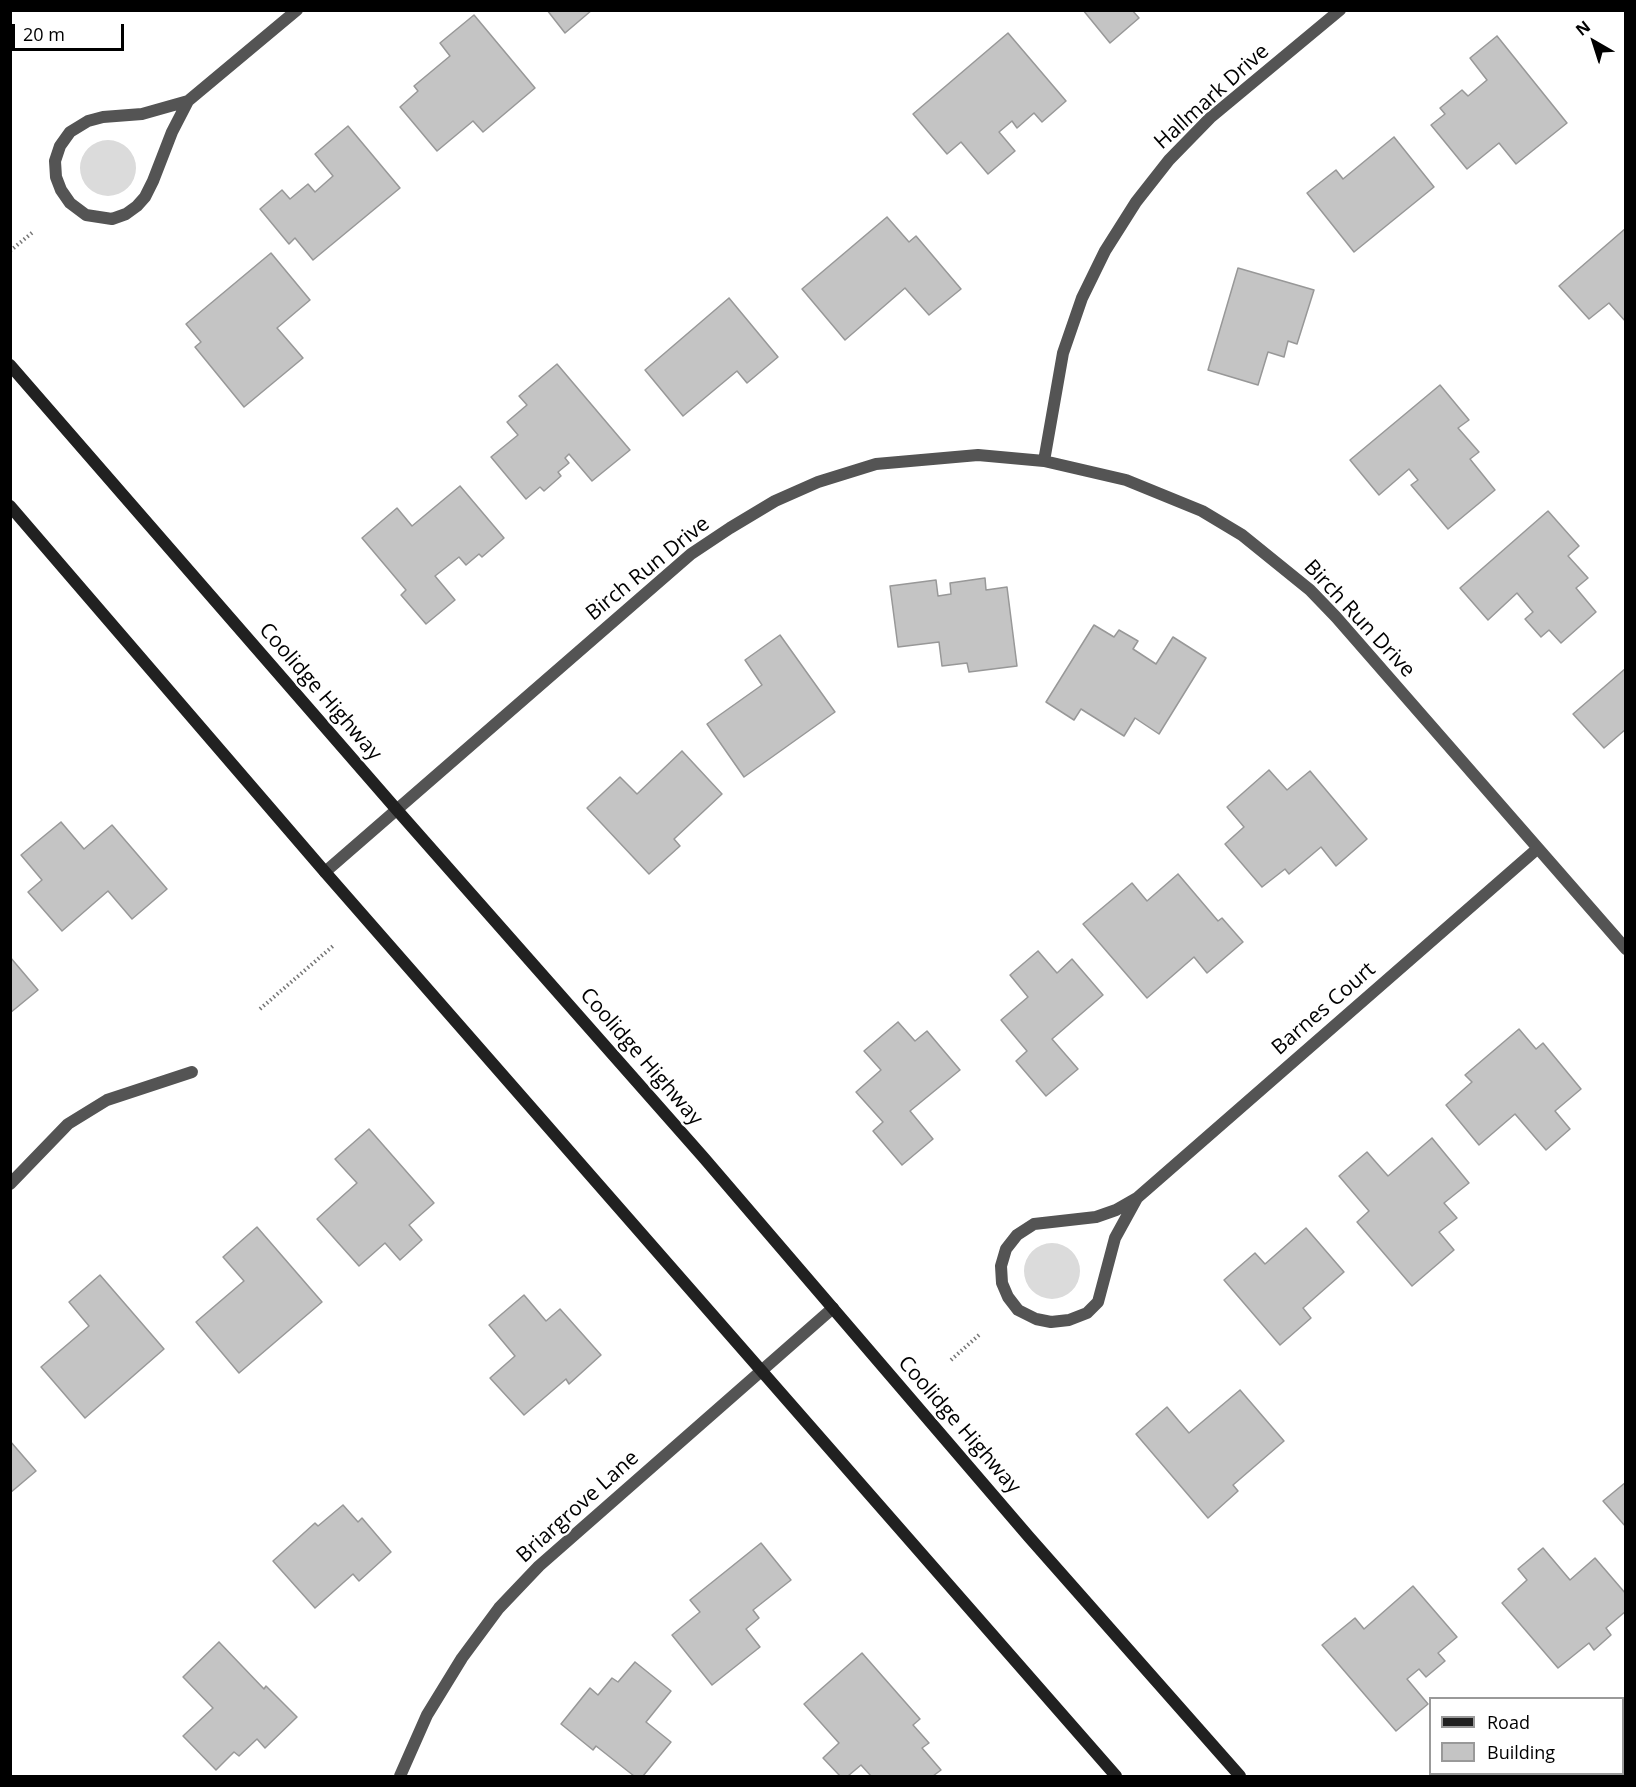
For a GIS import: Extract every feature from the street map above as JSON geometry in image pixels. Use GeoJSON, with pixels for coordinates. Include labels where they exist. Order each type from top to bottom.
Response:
{"type":"FeatureCollection","features":[{"type":"Feature","properties":{"kind":"main road","name":"Coolidge Highway"},"geometry":{"type":"LineString","coordinates":[[10,365],[397,810],[704,1158],[1029,1537],[1240,1776]]}},
{"type":"Feature","properties":{"kind":"main road"},"geometry":{"type":"LineString","coordinates":[[10,506],[325,872],[1116,1776]]}},
{"type":"Feature","properties":{"kind":"street"},"geometry":{"type":"LineString","coordinates":[[188,101],[142,114],[103,117],[70,132],[60,146],[55,161],[56,177],[69,203],[86,215],[112,219],[126,214],[137,206],[145,197],[153,181],[172,132],[188,101],[297,10]]}},
{"type":"Feature","properties":{"kind":"street","name":"Hallmark Drive"},"geometry":{"type":"LineString","coordinates":[[1044,461],[1064,353],[1082,298],[1106,251],[1136,202],[1169,160],[1210,118],[1340,10]]}},
{"type":"Feature","properties":{"kind":"street","name":"Birch Run Drive"},"geometry":{"type":"LineString","coordinates":[[325,872],[691,554],[730,528],[775,501],[818,482],[876,464],[978,455],[1044,461],[1126,480],[1162,493],[1212,517],[1242,535],[1310,590],[1336,617],[1626,949]]}},
{"type":"Feature","properties":{"kind":"street","name":"Barnes Court"},"geometry":{"type":"LineString","coordinates":[[1137,1198],[1115,1238],[1098,1302],[1087,1313],[1069,1320],[1051,1322],[1036,1319],[1018,1310],[1008,1297],[1002,1283],[1001,1266],[1006,1250],[1017,1235],[1034,1224],[1096,1216],[1116,1210],[1137,1198],[1537,849]]}},
{"type":"Feature","properties":{"kind":"street"},"geometry":{"type":"LineString","coordinates":[[10,1184],[68,1124],[107,1100],[192,1072]]}},
{"type":"Feature","properties":{"kind":"street","name":"Briargrove Lane"},"geometry":{"type":"LineString","coordinates":[[400,1776],[427,1715],[462,1658],[499,1608],[539,1566],[833,1308]]}},
{"type":"Feature","properties":{"kind":"path"},"geometry":{"type":"LineString","coordinates":[[10,251],[33,232]]}},
{"type":"Feature","properties":{"kind":"path"},"geometry":{"type":"LineString","coordinates":[[260,1009],[333,946]]}},
{"type":"Feature","properties":{"kind":"path"},"geometry":{"type":"LineString","coordinates":[[951,1360],[979,1335]]}},
{"type":"Feature","properties":{"kind":"shaded area"},"geometry":{"type":"Polygon","coordinates":[[[108,140],[119,142],[128,148],[134,157],[136,168],[134,179],[128,188],[119,194],[108,196],[97,194],[88,188],[82,179],[80,168],[82,157],[88,148],[97,142],[108,140]]]}},
{"type":"Feature","properties":{"kind":"shaded area"},"geometry":{"type":"Polygon","coordinates":[[[1052,1243],[1063,1245],[1072,1251],[1078,1260],[1080,1271],[1078,1282],[1072,1291],[1063,1297],[1052,1299],[1041,1297],[1032,1291],[1026,1282],[1024,1271],[1026,1260],[1032,1251],[1041,1245],[1052,1243]]]}},
{"type":"Feature","properties":{"kind":"building"},"geometry":{"type":"Polygon","coordinates":[[[547,10],[592,10],[565,33],[547,10]]]}},
{"type":"Feature","properties":{"kind":"building"},"geometry":{"type":"Polygon","coordinates":[[[1083,10],[1132,10],[1139,18],[1110,43],[1083,10]]]}},
{"type":"Feature","properties":{"kind":"building"},"geometry":{"type":"Polygon","coordinates":[[[474,15],[535,88],[483,132],[473,121],[437,151],[400,107],[418,91],[414,86],[450,56],[440,43],[474,15]]]}},
{"type":"Feature","properties":{"kind":"building"},"geometry":{"type":"Polygon","coordinates":[[[1008,33],[1066,101],[1042,122],[1034,113],[1017,128],[1012,121],[999,132],[1015,151],[988,174],[961,142],[947,154],[913,114],[1008,33]]]}},
{"type":"Feature","properties":{"kind":"building"},"geometry":{"type":"Polygon","coordinates":[[[1497,36],[1567,123],[1516,164],[1499,143],[1467,169],[1431,125],[1445,114],[1440,108],[1462,90],[1468,96],[1487,80],[1470,58],[1497,36]]]}},
{"type":"Feature","properties":{"kind":"building"},"geometry":{"type":"Polygon","coordinates":[[[348,126],[400,188],[313,260],[295,238],[289,244],[260,209],[282,190],[290,199],[308,184],[315,192],[333,176],[315,154],[348,126]]]}},
{"type":"Feature","properties":{"kind":"building"},"geometry":{"type":"Polygon","coordinates":[[[1394,137],[1434,187],[1354,252],[1307,193],[1336,170],[1343,179],[1394,137]]]}},
{"type":"Feature","properties":{"kind":"building"},"geometry":{"type":"Polygon","coordinates":[[[887,217],[909,242],[916,236],[961,289],[929,315],[905,288],[845,340],[802,289],[887,217]]]}},
{"type":"Feature","properties":{"kind":"building"},"geometry":{"type":"Polygon","coordinates":[[[1626,228],[1626,322],[1609,303],[1589,319],[1559,286],[1626,228]]]}},
{"type":"Feature","properties":{"kind":"building"},"geometry":{"type":"Polygon","coordinates":[[[271,253],[310,300],[277,328],[303,358],[244,407],[195,347],[201,342],[186,324],[271,253]]]}},
{"type":"Feature","properties":{"kind":"building"},"geometry":{"type":"Polygon","coordinates":[[[1238,268],[1314,290],[1297,344],[1288,341],[1284,357],[1268,352],[1258,385],[1208,370],[1238,268]]]}},
{"type":"Feature","properties":{"kind":"building"},"geometry":{"type":"Polygon","coordinates":[[[729,298],[778,357],[747,383],[737,371],[683,416],[645,370],[729,298]]]}},
{"type":"Feature","properties":{"kind":"building"},"geometry":{"type":"Polygon","coordinates":[[[557,364],[630,450],[592,481],[569,454],[565,458],[569,463],[558,472],[561,476],[544,491],[540,487],[526,499],[491,457],[518,435],[507,422],[527,405],[519,396],[557,364]]]}},
{"type":"Feature","properties":{"kind":"building"},"geometry":{"type":"Polygon","coordinates":[[[1440,385],[1469,420],[1458,428],[1479,452],[1470,459],[1495,490],[1448,529],[1411,485],[1418,480],[1409,469],[1379,495],[1350,460],[1440,385]]]}},
{"type":"Feature","properties":{"kind":"building"},"geometry":{"type":"Polygon","coordinates":[[[460,486],[504,538],[482,557],[479,554],[466,565],[459,557],[435,576],[455,600],[426,624],[401,595],[406,590],[362,538],[397,508],[412,526],[460,486]]]}},
{"type":"Feature","properties":{"kind":"building"},"geometry":{"type":"Polygon","coordinates":[[[1548,511],[1579,546],[1568,556],[1588,578],[1576,588],[1596,612],[1561,643],[1549,630],[1541,637],[1525,619],[1533,612],[1517,593],[1488,620],[1460,588],[1548,511]]]}},
{"type":"Feature","properties":{"kind":"building"},"geometry":{"type":"Polygon","coordinates":[[[985,578],[986,590],[1007,587],[1017,666],[969,672],[967,663],[942,666],[939,642],[898,647],[890,586],[936,580],[938,596],[951,594],[950,583],[985,578]]]}},
{"type":"Feature","properties":{"kind":"building"},"geometry":{"type":"Polygon","coordinates":[[[1094,625],[1114,637],[1119,630],[1138,641],[1133,649],[1156,664],[1173,637],[1206,658],[1159,734],[1135,718],[1124,736],[1081,709],[1074,720],[1046,702],[1094,625]]]}},
{"type":"Feature","properties":{"kind":"building"},"geometry":{"type":"Polygon","coordinates":[[[780,635],[835,712],[744,777],[707,724],[762,685],[745,660],[780,635]]]}},
{"type":"Feature","properties":{"kind":"building"},"geometry":{"type":"Polygon","coordinates":[[[1626,668],[1626,729],[1604,748],[1573,714],[1626,668]]]}},
{"type":"Feature","properties":{"kind":"building"},"geometry":{"type":"Polygon","coordinates":[[[682,751],[722,794],[674,839],[680,846],[649,874],[587,808],[620,777],[637,794],[682,751]]]}},
{"type":"Feature","properties":{"kind":"building"},"geometry":{"type":"Polygon","coordinates":[[[1269,770],[1287,790],[1310,771],[1367,839],[1336,866],[1321,847],[1289,874],[1285,869],[1262,887],[1225,844],[1244,827],[1227,807],[1269,770]]]}},
{"type":"Feature","properties":{"kind":"building"},"geometry":{"type":"Polygon","coordinates":[[[61,822],[84,849],[112,825],[167,889],[132,919],[108,891],[62,931],[28,892],[42,880],[21,855],[61,822]]]}},
{"type":"Feature","properties":{"kind":"building"},"geometry":{"type":"Polygon","coordinates":[[[1178,874],[1218,921],[1222,918],[1243,942],[1207,973],[1194,957],[1147,998],[1083,924],[1132,883],[1147,901],[1178,874]]]}},
{"type":"Feature","properties":{"kind":"building"},"geometry":{"type":"Polygon","coordinates":[[[1038,951],[1057,973],[1072,959],[1103,995],[1052,1039],[1078,1069],[1046,1096],[1016,1061],[1027,1051],[1001,1020],[1028,997],[1010,975],[1038,951]]]}},
{"type":"Feature","properties":{"kind":"building"},"geometry":{"type":"Polygon","coordinates":[[[10,957],[38,990],[10,1013],[10,957]]]}},
{"type":"Feature","properties":{"kind":"building"},"geometry":{"type":"Polygon","coordinates":[[[898,1022],[915,1041],[927,1031],[960,1070],[910,1111],[933,1139],[902,1165],[873,1131],[883,1122],[856,1092],[881,1070],[864,1051],[898,1022]]]}},
{"type":"Feature","properties":{"kind":"building"},"geometry":{"type":"Polygon","coordinates":[[[1519,1029],[1536,1049],[1543,1043],[1581,1089],[1555,1111],[1570,1129],[1546,1150],[1515,1114],[1479,1145],[1446,1105],[1472,1082],[1465,1075],[1519,1029]]]}},
{"type":"Feature","properties":{"kind":"building"},"geometry":{"type":"Polygon","coordinates":[[[369,1129],[434,1203],[409,1225],[422,1240],[400,1260],[385,1243],[359,1266],[317,1219],[357,1183],[335,1159],[369,1129]]]}},
{"type":"Feature","properties":{"kind":"building"},"geometry":{"type":"Polygon","coordinates":[[[1432,1138],[1469,1183],[1444,1203],[1457,1218],[1439,1232],[1454,1250],[1412,1286],[1357,1222],[1369,1211],[1339,1176],[1367,1152],[1388,1176],[1432,1138]]]}},
{"type":"Feature","properties":{"kind":"building"},"geometry":{"type":"Polygon","coordinates":[[[257,1227],[322,1302],[239,1373],[196,1322],[244,1281],[223,1257],[257,1227]]]}},
{"type":"Feature","properties":{"kind":"building"},"geometry":{"type":"Polygon","coordinates":[[[1306,1228],[1344,1272],[1303,1308],[1311,1318],[1280,1345],[1224,1280],[1255,1253],[1265,1264],[1306,1228]]]}},
{"type":"Feature","properties":{"kind":"building"},"geometry":{"type":"Polygon","coordinates":[[[100,1275],[164,1349],[85,1418],[41,1367],[89,1326],[69,1302],[100,1275]]]}},
{"type":"Feature","properties":{"kind":"building"},"geometry":{"type":"Polygon","coordinates":[[[524,1295],[546,1321],[560,1309],[601,1355],[569,1384],[566,1379],[524,1415],[490,1378],[515,1356],[489,1325],[524,1295]]]}},
{"type":"Feature","properties":{"kind":"building"},"geometry":{"type":"Polygon","coordinates":[[[1240,1390],[1284,1441],[1233,1485],[1238,1491],[1208,1518],[1136,1434],[1167,1407],[1189,1433],[1240,1390]]]}},
{"type":"Feature","properties":{"kind":"building"},"geometry":{"type":"Polygon","coordinates":[[[10,1441],[36,1471],[10,1493],[10,1441]]]}},
{"type":"Feature","properties":{"kind":"building"},"geometry":{"type":"Polygon","coordinates":[[[1626,1482],[1626,1527],[1603,1501],[1626,1482]]]}},
{"type":"Feature","properties":{"kind":"building"},"geometry":{"type":"Polygon","coordinates":[[[343,1505],[358,1522],[362,1518],[391,1552],[359,1581],[353,1574],[315,1608],[273,1561],[315,1523],[318,1526],[343,1505]]]}},
{"type":"Feature","properties":{"kind":"building"},"geometry":{"type":"Polygon","coordinates":[[[761,1543],[791,1580],[753,1610],[759,1618],[746,1629],[760,1647],[712,1685],[672,1635],[700,1612],[690,1600],[761,1543]]]}},
{"type":"Feature","properties":{"kind":"building"},"geometry":{"type":"Polygon","coordinates":[[[1543,1548],[1570,1580],[1595,1558],[1626,1594],[1626,1611],[1606,1628],[1611,1635],[1594,1650],[1589,1643],[1558,1668],[1502,1603],[1527,1580],[1518,1569],[1543,1548]]]}},
{"type":"Feature","properties":{"kind":"building"},"geometry":{"type":"Polygon","coordinates":[[[1413,1586],[1457,1637],[1438,1653],[1445,1661],[1426,1677],[1419,1669],[1407,1679],[1428,1704],[1396,1731],[1322,1645],[1355,1618],[1364,1629],[1413,1586]]]}},
{"type":"Feature","properties":{"kind":"building"},"geometry":{"type":"Polygon","coordinates":[[[219,1642],[264,1689],[266,1686],[297,1717],[265,1748],[257,1739],[239,1756],[234,1752],[216,1770],[183,1736],[213,1708],[183,1677],[219,1642]]]}},
{"type":"Feature","properties":{"kind":"building"},"geometry":{"type":"Polygon","coordinates":[[[862,1653],[920,1719],[913,1725],[929,1743],[922,1748],[941,1770],[933,1776],[871,1776],[861,1765],[848,1776],[840,1776],[823,1758],[839,1743],[804,1704],[862,1653]]]}},
{"type":"Feature","properties":{"kind":"building"},"geometry":{"type":"Polygon","coordinates":[[[635,1662],[671,1691],[646,1722],[671,1742],[643,1776],[634,1776],[596,1746],[593,1750],[561,1724],[590,1688],[598,1695],[612,1678],[618,1682],[635,1662]]]}}]}
